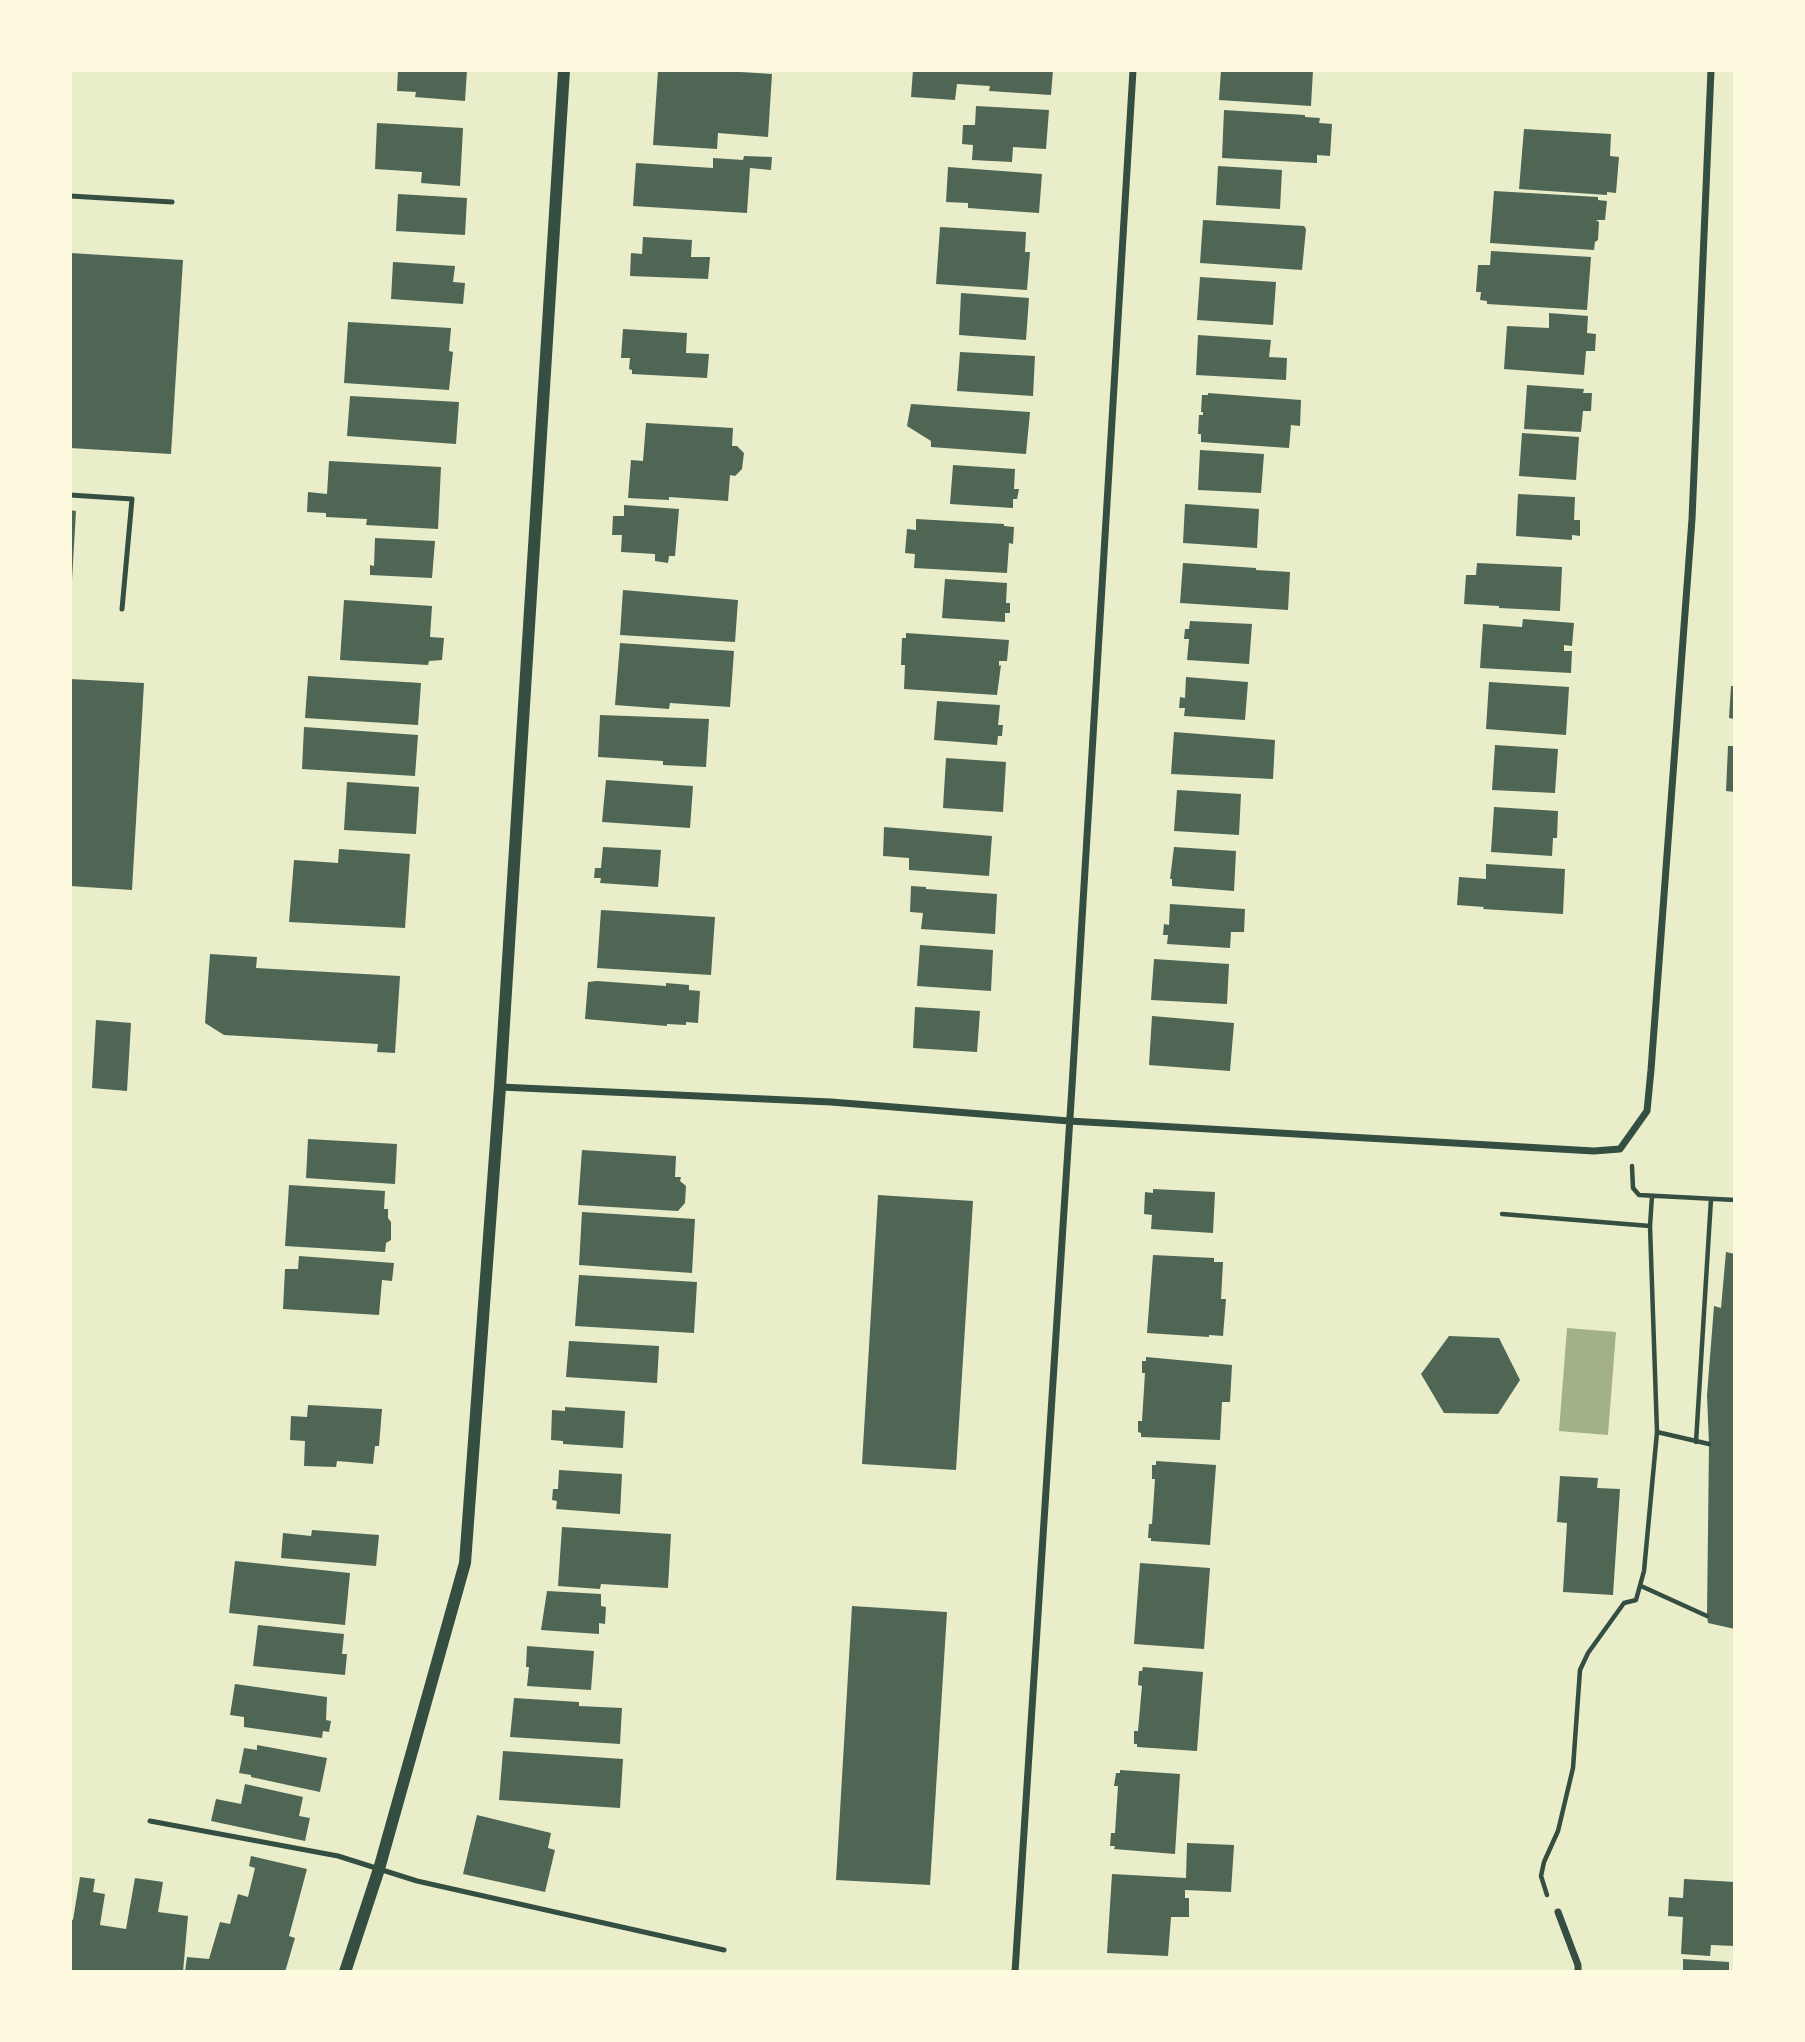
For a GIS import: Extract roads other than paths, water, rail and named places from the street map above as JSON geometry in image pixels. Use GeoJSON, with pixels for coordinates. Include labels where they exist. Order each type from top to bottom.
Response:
{"type":"FeatureCollection","features":[{"type":"Feature","properties":{"kind":"street"},"geometry":{"type":"LineString","coordinates":[[345,1972],[379,1869],[465,1563],[500,1087],[564,70]]}},
{"type":"Feature","properties":{"kind":"street"},"geometry":{"type":"LineString","coordinates":[[1015,1972],[1133,70]]}},
{"type":"Feature","properties":{"kind":"street"},"geometry":{"type":"LineString","coordinates":[[500,1087],[831,1102],[1069,1121],[1594,1151],[1619,1149],[1647,1111],[1653,1043],[1692,519],[1711,70]]}},
{"type":"Feature","properties":{"kind":"street"},"geometry":{"type":"LineString","coordinates":[[1558,1912],[1578,1965],[1578,1972]]}},
{"type":"Feature","properties":{"kind":"lane"},"geometry":{"type":"LineString","coordinates":[[70,196],[172,202]]}},
{"type":"Feature","properties":{"kind":"lane"},"geometry":{"type":"LineString","coordinates":[[70,495],[132,499],[122,609]]}},
{"type":"Feature","properties":{"kind":"lane"},"geometry":{"type":"LineString","coordinates":[[150,1821],[338,1856],[458,1890],[724,1950]]}}]}
